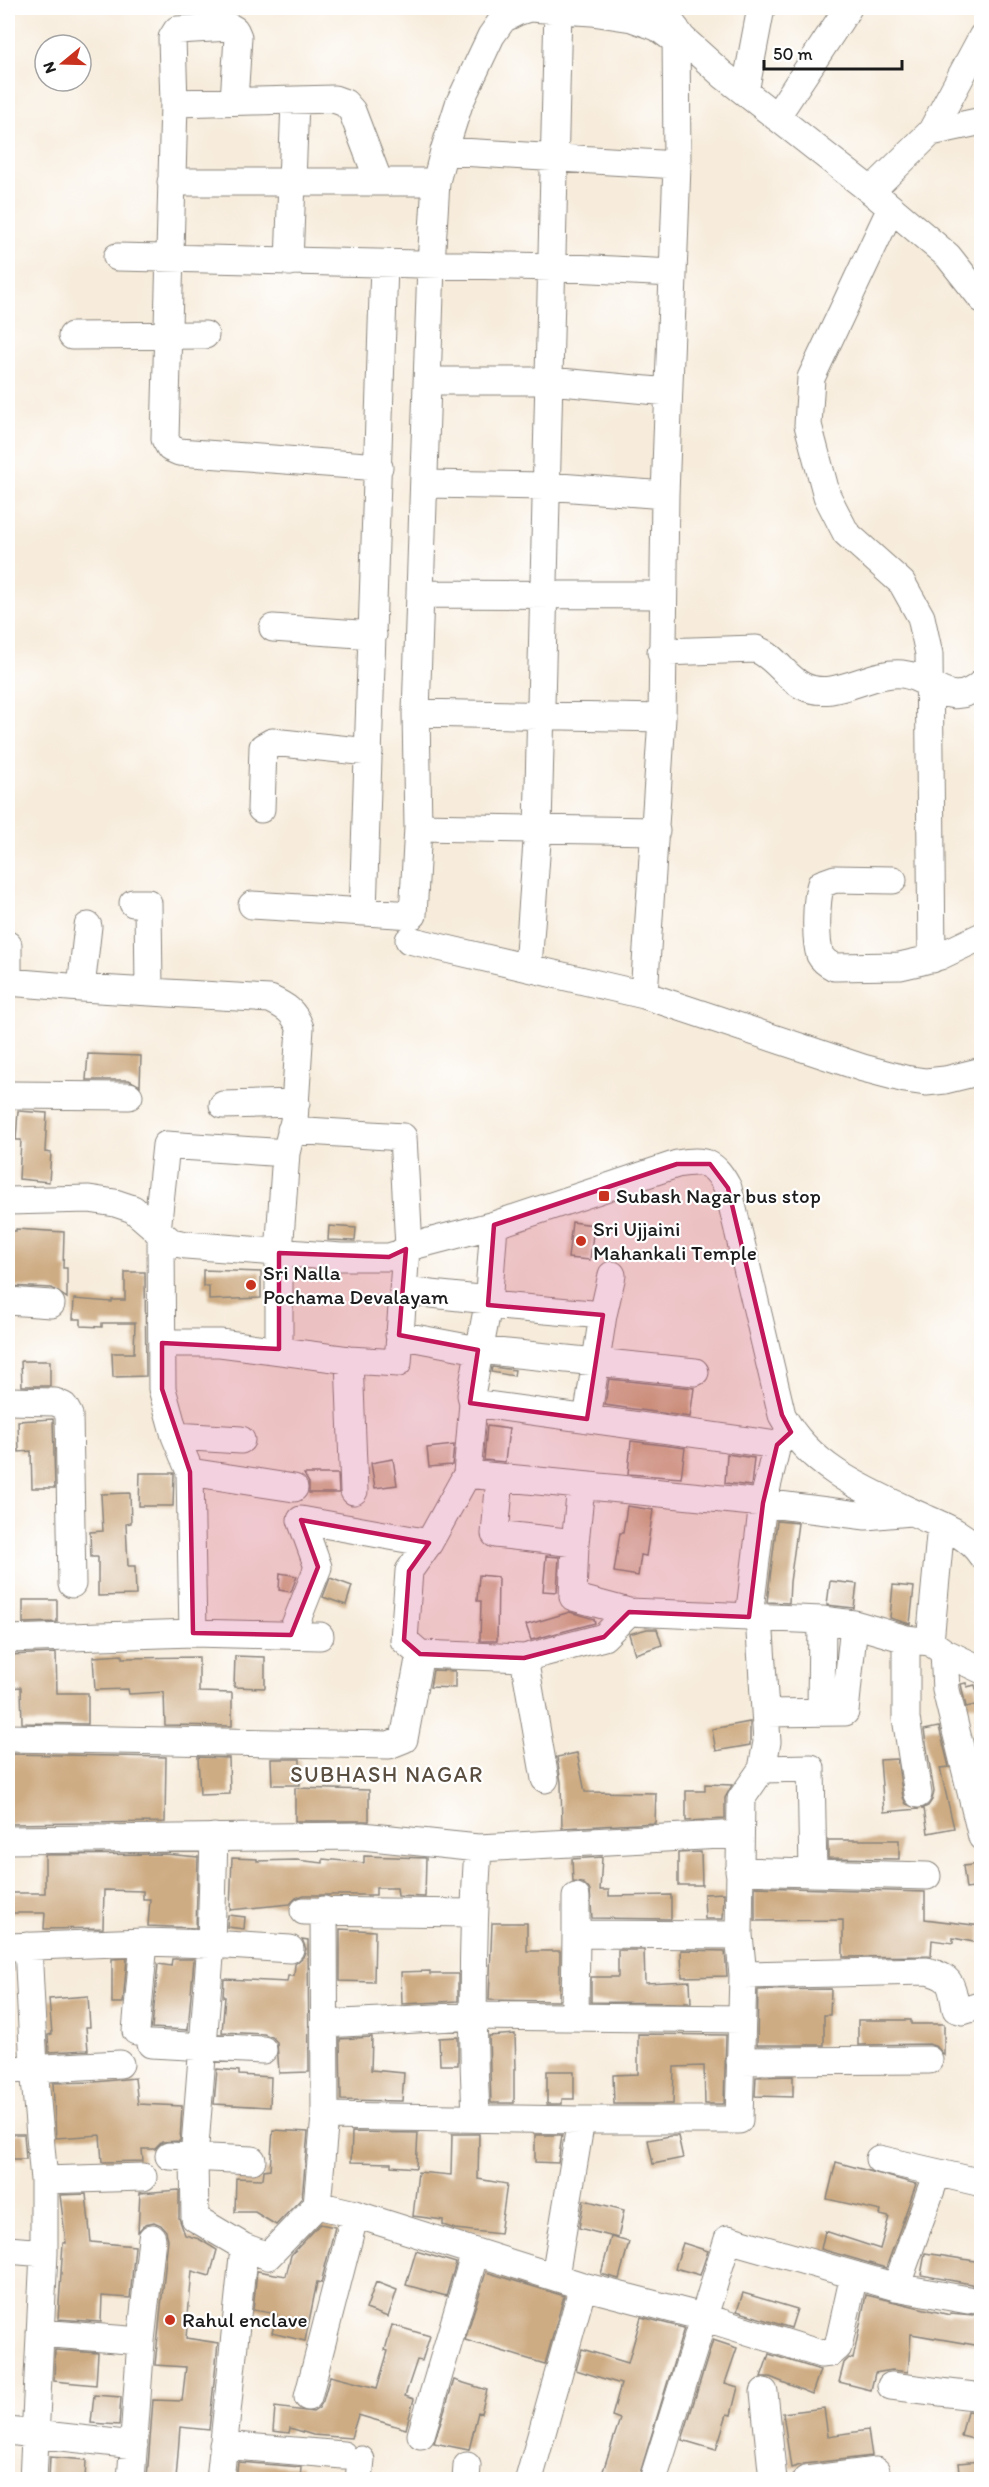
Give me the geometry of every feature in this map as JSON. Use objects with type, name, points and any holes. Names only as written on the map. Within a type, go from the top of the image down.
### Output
[{"type":"street","points":[[252,905],[413,915],[418,827],[416,712],[429,381],[431,264],[436,182],[459,104],[491,36],[503,19],[529,8],[558,9],[632,18],[657,27],[671,26]]},
{"type":"street","points":[[745,92],[761,8]]},
{"type":"street","points":[[776,117],[848,8]]},
{"type":"street","points":[[528,967],[538,828],[558,9]]},
{"type":"street","points":[[671,26],[715,68],[948,256],[981,299]]},
{"type":"street","points":[[644,995],[662,718],[664,495],[677,165],[671,26]]},
{"type":"street","points":[[234,101],[238,37],[235,30],[230,27],[177,30],[172,38],[174,103],[165,439],[170,448],[179,452],[379,467]]},
{"type":"street","points":[[932,959],[930,654],[921,617],[902,583],[846,533],[826,496],[808,425],[811,378],[881,200],[931,132],[981,37]]},
{"type":"street","points":[[174,103],[334,99],[345,103],[352,111],[379,182]]},
{"type":"street","points":[[289,262],[295,101]]},
{"type":"street","points":[[931,132],[981,121]]},
{"type":"street","points":[[444,151],[677,165]]},
{"type":"street","points":[[171,182],[436,182]]},
{"type":"street","points":[[117,257],[553,267],[673,273]]},
{"type":"street","points":[[363,912],[384,264]]},
{"type":"street","points":[[72,336],[205,335]]},
{"type":"street","points":[[429,381],[550,381],[668,392]]},
{"type":"street","points":[[425,484],[546,486],[664,495]]},
{"type":"street","points":[[421,594],[662,595]]},
{"type":"street","points":[[273,628],[373,635]]},
{"type":"street","points":[[661,652],[756,649],[768,654],[803,686],[821,691],[884,674],[903,674],[954,695],[967,693],[981,683]]},
{"type":"street","points":[[416,712],[662,718]]},
{"type":"street","points":[[261,810],[263,747],[267,744],[272,742],[369,752]]},
{"type":"street","points":[[418,827],[656,831]]},
{"type":"street","points":[[893,880],[835,879],[821,884],[818,893],[820,955],[826,963],[834,968],[900,966],[932,959],[981,936]]},
{"type":"street","points":[[133,903],[148,903],[149,991]]},
{"type":"street","points":[[81,988],[88,926]]},
{"type":"street","points":[[409,940],[644,995],[863,1068],[905,1079],[926,1082],[975,1073]]},
{"type":"street","points":[[8,945],[8,977]]},
{"type":"street","points":[[8,982],[270,999],[287,1007],[295,1015],[300,1028],[296,1103],[288,1142],[279,1253],[279,1349]]},
{"type":"street","points":[[8,1095],[129,1096]]},
{"type":"street","points":[[223,1105],[296,1103]]},
{"type":"street","points":[[162,1343],[220,1343],[349,1360],[398,1363],[408,1248],[403,1137],[166,1145],[159,1234],[162,1389],[190,1472],[193,1633]]},
{"type":"street","points":[[8,1201],[89,1199],[115,1203],[133,1209],[159,1234],[171,1242],[279,1253],[389,1257],[408,1248],[494,1225],[677,1164],[695,1161],[710,1164],[721,1174],[728,1188],[782,1415],[784,1439],[763,1503],[754,1617],[766,1713],[766,1742],[762,1769],[741,1798],[739,1871],[742,1975],[739,2120],[581,2121],[325,2116]]},
{"type":"street","points":[[494,1225],[488,1303],[471,1395],[467,1474],[429,1543],[409,1570],[404,1640],[420,1654],[524,1658],[604,1637],[629,1612]]},
{"type":"street","points":[[587,1419],[603,1315],[612,1275]]},
{"type":"street","points":[[403,1291],[603,1315]]},
{"type":"street","points":[[8,1302],[51,1304]]},
{"type":"street","points":[[399,1335],[478,1350],[596,1360],[695,1372]]},
{"type":"street","points":[[349,1360],[354,1491]]},
{"type":"street","points":[[8,1401],[55,1402],[64,1406],[69,1415],[72,1584]]},
{"type":"street","points":[[472,1403],[587,1419],[784,1439],[807,1450],[847,1481],[966,1539],[981,1556]]},
{"type":"street","points":[[176,1436],[241,1440]]},
{"type":"street","points":[[190,1472],[294,1488]]},
{"type":"street","points":[[467,1474],[581,1487],[763,1503],[866,1516],[912,1512]]},
{"type":"street","points":[[500,1478],[495,1534],[574,1543]]},
{"type":"street","points":[[581,1487],[574,1543],[573,1597],[629,1612],[822,1620],[854,1624],[926,1644],[981,1670]]},
{"type":"street","points":[[291,1635],[318,1567],[301,1520],[429,1543]]},
{"type":"street","points":[[918,1794],[906,1718],[926,1644],[941,1525]]},
{"type":"street","points":[[821,1711],[822,1620]]},
{"type":"street","points":[[766,1713],[845,1712],[854,1624]]},
{"type":"street","points":[[8,1640],[193,1633],[320,1636]]},
{"type":"street","points":[[926,1644],[946,1690],[981,1837]]},
{"type":"street","points":[[8,1738],[389,1745],[404,1739],[420,1654]]},
{"type":"street","points":[[524,1658],[545,1779]]},
{"type":"street","points":[[762,1769],[811,1768],[813,1873]]},
{"type":"street","points":[[8,1840],[362,1836],[478,1848],[740,1834]]},
{"type":"street","points":[[214,1837],[211,1944],[202,2046],[182,2157],[195,2218],[244,2247],[268,2256],[317,2205],[325,2116],[325,2024],[314,1910],[474,1913]]},
{"type":"street","points":[[476,2118],[472,2016],[478,1848]]},
{"type":"street","points":[[739,1871],[927,1876]]},
{"type":"street","points":[[575,2016],[576,1897]]},
{"type":"street","points":[[576,1934],[740,1935]]},
{"type":"street","points":[[144,1942],[143,2038],[202,2046],[263,2050]]},
{"type":"street","points":[[33,2480],[44,2253],[44,2180],[21,2069],[18,1946],[144,1942],[290,1949]]},
{"type":"street","points":[[742,1975],[927,1971],[950,1980],[956,2009],[963,2011],[981,2005]]},
{"type":"street","points":[[325,2024],[472,2016],[741,2019]]},
{"type":"street","points":[[740,2061],[929,2060]]},
{"type":"street","points":[[21,2069],[120,2064]]},
{"type":"street","points":[[555,2276],[581,2121]]},
{"type":"street","points":[[182,2157],[252,2160]]},
{"type":"street","points":[[879,2159],[981,2183]]},
{"type":"street","points":[[896,2287],[938,2173]]},
{"type":"street","points":[[44,2180],[143,2177]]},
{"type":"street","points":[[317,2205],[355,2214],[583,2286],[703,2317],[821,2354],[831,2353],[838,2347],[854,2275]]},
{"type":"street","points":[[308,2397],[355,2214]]},
{"type":"street","points":[[131,2480],[141,2341],[152,2238]]},
{"type":"street","points":[[653,2480],[728,2239],[896,2287],[968,2300]]},
{"type":"street","points":[[220,2480],[244,2247]]},
{"type":"street","points":[[8,2250],[44,2253]]},
{"type":"street","points":[[421,2435],[475,2253]]},
{"type":"street","points":[[529,2479],[583,2286]]},
{"type":"street","points":[[40,2333],[141,2341]]},
{"type":"street","points":[[891,2386],[981,2397]]},
{"type":"street","points":[[764,2392],[773,2480]]},
{"type":"street","points":[[8,2431],[134,2435]]},
{"type":"street","points":[[223,2445],[354,2465]]},
{"type":"street","points":[[806,2480],[876,2471]]},
{"type":"highlighted area","points":[[677,1164],[710,1164],[728,1188],[782,1415],[791,1432],[777,1445],[763,1503],[749,1617],[629,1612],[604,1637],[524,1658],[420,1654],[404,1640],[409,1571],[429,1543],[301,1520],[318,1567],[291,1635],[193,1633],[190,1472],[162,1389],[162,1343],[279,1349],[279,1253],[389,1257],[406,1249],[399,1335],[478,1350],[470,1403],[587,1419],[603,1315],[488,1305],[494,1225]]},
{"type":"building","points":[[88,1054],[141,1056],[140,1086],[129,1080],[86,1080]]},
{"type":"building","points":[[18,1111],[47,1113],[45,1152],[51,1153],[49,1182],[19,1179],[21,1140],[16,1140]]},
{"type":"building","name":"Sri Ujjaini Mahankali Temple","points":[[572,1222],[594,1225],[590,1260],[568,1258]]},
{"type":"building","points":[[329,1226],[356,1228],[355,1241],[328,1240]]},
{"type":"building","points":[[16,1229],[64,1232],[63,1268],[67,1268],[67,1298],[52,1288],[8,1286],[8,1231],[16,1231]]},
{"type":"building","points":[[203,1270],[261,1272],[261,1298],[209,1300],[209,1286],[203,1286]]},
{"type":"building","points":[[125,1272],[145,1272],[146,1376],[113,1377],[112,1353],[134,1353],[135,1323],[102,1323],[102,1327],[81,1326],[81,1319],[73,1319],[74,1299],[112,1302],[112,1300],[125,1300]]},
{"type":"building","points":[[21,1361],[50,1361],[50,1386],[22,1386]]},
{"type":"building","points":[[492,1367],[515,1370],[514,1376],[491,1372]]},
{"type":"building","points":[[609,1379],[694,1388],[690,1417],[605,1405]]},
{"type":"building","points":[[53,1419],[55,1488],[32,1488],[31,1451],[19,1452],[18,1421]]},
{"type":"building","points":[[487,1426],[509,1429],[505,1462],[484,1460]]},
{"type":"building","points":[[631,1441],[685,1448],[681,1478],[628,1474]]},
{"type":"building","points":[[454,1445],[452,1465],[429,1467],[427,1448]]},
{"type":"building","points":[[727,1454],[754,1458],[751,1486],[725,1483]]},
{"type":"building","points":[[393,1459],[397,1485],[375,1488],[371,1463]]},
{"type":"building","points":[[140,1473],[174,1473],[173,1506],[139,1506]]},
{"type":"building","points":[[304,1474],[338,1474],[339,1493],[309,1493],[309,1483]]},
{"type":"building","points":[[130,1493],[131,1523],[126,1524],[128,1566],[135,1566],[136,1595],[98,1596],[98,1557],[91,1557],[90,1532],[103,1531],[101,1494]]},
{"type":"building","points":[[627,1506],[653,1510],[646,1556],[641,1555],[638,1576],[614,1572]]},
{"type":"building","points":[[777,1521],[798,1523],[789,1603],[767,1602]]},
{"type":"building","points":[[546,1556],[559,1557],[557,1592],[543,1591]]},
{"type":"building","points":[[280,1573],[297,1576],[291,1592],[279,1590]]},
{"type":"building","points":[[479,1575],[498,1577],[497,1641],[480,1641],[481,1601],[477,1601]]},
{"type":"building","points":[[330,1578],[352,1586],[346,1605],[323,1597]]},
{"type":"building","points":[[830,1581],[857,1584],[854,1608],[827,1605]]},
{"type":"building","points":[[893,1585],[914,1587],[910,1624],[890,1618]]},
{"type":"building","points":[[23,1600],[57,1600],[57,1622],[23,1623]]},
{"type":"building","points":[[570,1612],[594,1619],[595,1623],[531,1640],[526,1625]]},
{"type":"building","points":[[657,1629],[662,1645],[635,1654],[629,1634]]},
{"type":"building","points":[[56,1653],[57,1693],[88,1693],[88,1724],[22,1723],[21,1687],[8,1688],[8,1655]]},
{"type":"building","points":[[122,1655],[122,1658],[199,1657],[199,1692],[232,1693],[232,1726],[165,1725],[164,1692],[129,1694],[128,1689],[95,1690],[93,1657]]},
{"type":"building","points":[[235,1656],[265,1657],[265,1688],[234,1687]]},
{"type":"building","points":[[433,1670],[455,1671],[455,1688],[430,1687]]},
{"type":"building","points":[[966,1683],[967,1687],[975,1685],[980,1704],[966,1707],[961,1684]]},
{"type":"building","points":[[750,1722],[750,1745],[716,1751],[712,1729]]},
{"type":"building","points":[[939,1727],[949,1767],[940,1768],[954,1828],[928,1833],[924,1809],[921,1809],[928,1806],[934,1792],[924,1730]]},
{"type":"building","points":[[577,1753],[585,1792],[656,1793],[655,1823],[562,1828],[561,1782],[557,1757]]},
{"type":"building","points":[[9,1754],[166,1757],[165,1822],[8,1824]]},
{"type":"building","points":[[198,1757],[229,1758],[230,1794],[200,1795]]},
{"type":"building","points":[[271,1759],[300,1759],[300,1785],[272,1785]]},
{"type":"building","points":[[897,1759],[906,1804],[919,1809],[884,1812],[880,1760]]},
{"type":"building","points":[[705,1784],[732,1785],[725,1798],[725,1819],[686,1821],[686,1791],[705,1791]]},
{"type":"building","points":[[295,1788],[369,1790],[369,1821],[295,1821]]},
{"type":"building","points":[[828,1840],[899,1840],[899,1859],[828,1858]]},
{"type":"building","points":[[701,1852],[702,1885],[678,1885],[678,1853]]},
{"type":"building","points":[[165,1854],[198,1857],[196,1928],[148,1926],[150,1899],[143,1899],[143,1891],[104,1890],[103,1928],[44,1929],[45,1913],[9,1913],[8,1893],[45,1893],[45,1855]]},
{"type":"building","points":[[364,1856],[426,1858],[425,1897],[398,1896],[397,1888],[376,1888],[376,1895],[304,1895],[296,1898],[290,1904],[230,1910],[232,1858],[323,1863],[323,1859],[364,1863]]},
{"type":"building","points":[[602,1857],[600,1890],[609,1890],[609,1896],[671,1895],[671,1919],[592,1918],[590,1890],[583,1883],[573,1882],[572,1859]]},
{"type":"building","points":[[981,1864],[981,1887],[966,1889],[963,1866]]},
{"type":"building","points":[[755,1887],[925,1892],[925,1919],[981,1926],[979,1943],[953,1938],[953,1943],[932,1940],[931,1956],[843,1957],[843,1920],[755,1921]]},
{"type":"building","points":[[724,1893],[723,1919],[705,1919],[704,1894]]},
{"type":"building","points":[[228,1915],[245,1917],[244,1929],[227,1927]]},
{"type":"building","points":[[492,1923],[527,1923],[527,1951],[560,1951],[559,2001],[489,2000]]},
{"type":"building","points":[[340,1929],[375,1931],[374,1982],[340,1981]]},
{"type":"building","points":[[302,1939],[308,1940],[309,2072],[279,2073],[277,2042],[272,2037],[264,2034],[222,2032],[224,1979],[287,1982],[288,1976],[294,1976],[295,1964],[303,1957],[306,1949]]},
{"type":"building","points":[[618,1950],[644,1950],[645,1983],[690,1981],[691,2003],[591,2002],[591,1977],[618,1977]]},
{"type":"building","points":[[681,1950],[725,1951],[727,1976],[682,1977]]},
{"type":"building","points":[[127,1958],[123,2003],[112,2003],[112,1959]]},
{"type":"building","points":[[172,1959],[194,1959],[188,2030],[152,2028],[158,1964],[171,1966]]},
{"type":"building","points":[[430,1971],[430,1974],[458,1974],[458,2001],[402,2004],[401,1972]]},
{"type":"building","points":[[831,1989],[830,2015],[824,2015],[824,2045],[757,2045],[758,1990]]},
{"type":"building","points":[[88,1996],[90,2027],[86,2027],[88,2050],[49,2052],[48,2035],[52,2034],[49,1999]]},
{"type":"building","points":[[858,2020],[911,2020],[911,2024],[944,2024],[944,2055],[937,2047],[929,2044],[858,2045]]},
{"type":"building","points":[[515,2034],[514,2103],[491,2103],[489,2036]]},
{"type":"building","points":[[638,2034],[726,2035],[724,2104],[705,2104],[704,2066],[674,2067],[673,2104],[614,2104],[613,2075],[638,2074]]},
{"type":"building","points":[[372,2037],[371,2070],[404,2073],[402,2101],[341,2100],[340,2039]]},
{"type":"building","points":[[458,2037],[458,2065],[440,2065],[439,2038]]},
{"type":"building","points":[[217,2069],[239,2071],[239,2075],[271,2077],[270,2107],[214,2104]]},
{"type":"building","points":[[547,2071],[574,2071],[574,2099],[562,2099],[562,2104],[547,2104]]},
{"type":"building","points":[[793,2076],[793,2097],[755,2096],[756,2077]]},
{"type":"building","points":[[135,2078],[138,2104],[182,2106],[180,2141],[162,2142],[155,2149],[142,2149],[143,2161],[102,2162],[100,2135],[56,2138],[53,2083]]},
{"type":"building","points":[[273,2130],[308,2132],[302,2198],[276,2225],[255,2212],[235,2212],[236,2178],[263,2179],[264,2170],[270,2169]]},
{"type":"building","points":[[352,2132],[418,2133],[416,2168],[391,2166],[391,2163],[351,2162]]},
{"type":"building","points":[[12,2134],[24,2134],[26,2159],[13,2159]]},
{"type":"building","points":[[452,2134],[479,2134],[478,2179],[507,2184],[500,2234],[455,2229],[443,2225],[443,2220],[413,2216],[418,2172],[451,2175]]},
{"type":"building","points":[[535,2135],[562,2135],[558,2163],[535,2162]]},
{"type":"building","points":[[678,2136],[683,2158],[653,2164],[648,2140]]},
{"type":"building","points":[[836,2162],[916,2184],[886,2268],[821,2249],[825,2231],[880,2249],[889,2217],[880,2215],[881,2211],[827,2199]]},
{"type":"building","points":[[179,2190],[179,2218],[185,2235],[199,2239],[217,2250],[210,2276],[192,2271],[186,2338],[218,2343],[209,2430],[180,2427],[176,2480],[147,2479],[153,2400],[182,2401],[186,2367],[155,2365],[168,2239],[166,2231],[154,2222],[145,2224],[138,2232],[140,2193]]},
{"type":"building","points":[[86,2194],[91,2242],[135,2246],[130,2298],[102,2296],[101,2322],[58,2319],[63,2243],[66,2243],[60,2195]]},
{"type":"building","points":[[584,2200],[624,2210],[618,2238],[579,2228]]},
{"type":"building","points":[[320,2224],[335,2227],[321,2283],[317,2282],[305,2341],[272,2333],[277,2314],[253,2310],[257,2271],[286,2276],[291,2255]]},
{"type":"building","points":[[611,2237],[629,2242],[619,2279],[601,2274]]},
{"type":"building","points":[[683,2243],[708,2251],[700,2275],[675,2268]]},
{"type":"building","points":[[416,2251],[456,2263],[446,2296],[406,2285]]},
{"type":"building","points":[[925,2253],[981,2262],[981,2293],[971,2284],[921,2275]]},
{"type":"building","points":[[486,2272],[564,2296],[545,2364],[465,2340]]},
{"type":"building","points":[[376,2282],[397,2290],[388,2317],[366,2309]]},
{"type":"building","points":[[743,2293],[797,2309],[791,2328],[737,2311]]},
{"type":"building","points":[[866,2295],[950,2315],[950,2313],[973,2315],[981,2307],[981,2346],[911,2334],[908,2372],[892,2370],[875,2373],[871,2390],[839,2382],[844,2363],[849,2358],[853,2359]]},
{"type":"building","points":[[641,2317],[684,2328],[638,2480],[600,2480],[620,2419],[612,2416],[621,2384],[576,2370],[582,2349],[628,2363]]},
{"type":"building","points":[[392,2325],[430,2336],[422,2361],[417,2360],[405,2396],[414,2399],[406,2429],[358,2415],[351,2438],[313,2435],[290,2428],[289,2433],[273,2431],[275,2407],[313,2412],[323,2401],[330,2376],[377,2388],[388,2351],[385,2350]]},
{"type":"building","points":[[713,2340],[737,2348],[725,2383],[738,2387],[731,2415],[727,2414],[716,2450],[682,2440]]},
{"type":"building","points":[[55,2350],[98,2353],[96,2385],[54,2381]]},
{"type":"building","points":[[769,2354],[820,2370],[812,2394],[770,2377],[761,2377]]},
{"type":"building","points":[[454,2380],[487,2390],[481,2413],[478,2412],[469,2450],[434,2443]]},
{"type":"building","points":[[94,2395],[121,2397],[119,2425],[91,2423]]},
{"type":"building","points":[[824,2408],[828,2436],[868,2430],[872,2456],[804,2464],[791,2468],[783,2413]]},
{"type":"building","points":[[967,2411],[981,2413],[981,2441],[961,2436]]},
{"type":"building","points":[[50,2457],[86,2460],[85,2480],[49,2480]]},
{"type":"building","points":[[981,2461],[981,2480],[961,2480],[959,2463]]},
{"type":"building","points":[[238,2462],[301,2467],[300,2480],[236,2480]]},
{"type":"place","name":"Subash Nagar bus stop","points":[[604,1196]]},
{"type":"place","name":"Sri Ujjaini Mahankali Temple","points":[[581,1241]]},
{"type":"place","name":"Sri Nalla Pochama Devalayam","points":[[251,1285]]},
{"type":"place","name":"Rahul enclave","points":[[170,2320]]},
{"type":"district","name":"SUBHASH NAGAR","points":[[387,1774]]}]
